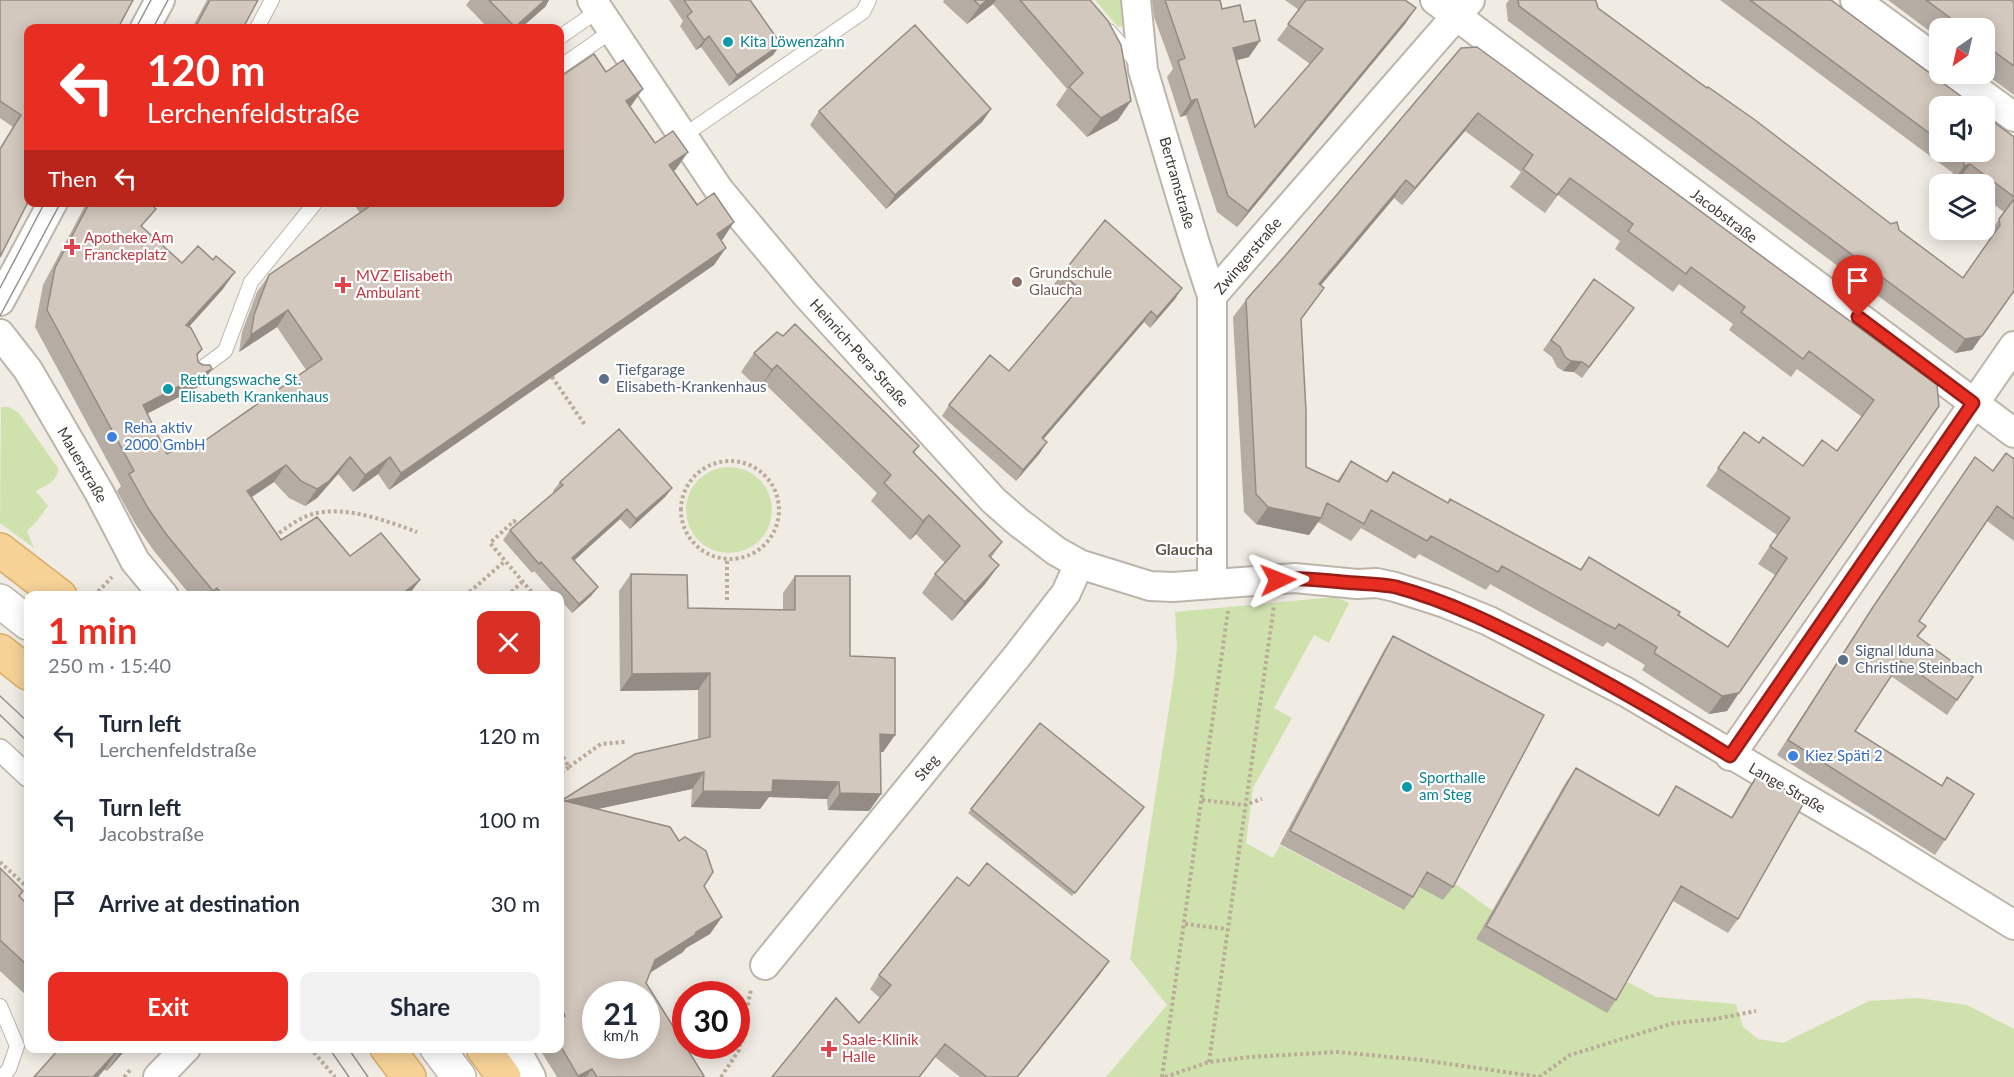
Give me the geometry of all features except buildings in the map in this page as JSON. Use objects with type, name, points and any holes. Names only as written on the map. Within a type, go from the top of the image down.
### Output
[{"type":"main road","points":[[0,550],[53,591]]},
{"type":"main road","points":[[0,651],[24,670]]},
{"type":"main road","points":[[391,1053],[409,1077]]},
{"type":"main road","points":[[487,1053],[504,1077]]},
{"type":"street","points":[[147,24],[160,0]]},
{"type":"street","name":"Bertramstraße","points":[[1136,0],[1143,70],[1212,296]]},
{"type":"street","points":[[1855,0],[1929,54]]},
{"type":"street","name":"Zwingerstraße","points":[[1222,582],[1212,296],[1453,5]]},
{"type":"street","name":"Jacobstraße","points":[[1453,5],[2014,433]]},
{"type":"street","name":"Heinrich-Pera-Straße","points":[[601,14],[719,190],[805,293],[993,500],[1056,551],[1079,564],[1150,586],[1222,582]]},
{"type":"street","points":[[1969,84],[2014,117]]},
{"type":"street","points":[[0,301],[50,207]]},
{"type":"street","name":"Mauerstraße","points":[[0,334],[28,370],[99,492],[135,561],[160,591]]},
{"type":"street","points":[[1730,756],[2014,346]]},
{"type":"street","name":"Steg","points":[[765,966],[1018,655],[1066,593],[1079,564]]},
{"type":"street","name":"Lange Straße","points":[[1222,582],[1295,578],[1357,584],[1377,583],[1445,603],[1489,621],[1626,692],[1730,756],[1873,838],[2014,925]]},
{"type":"street","points":[[0,601],[24,619]]},
{"type":"street","points":[[0,750],[24,772]]},
{"type":"street","points":[[158,1077],[181,1053]]},
{"type":"street","points":[[441,1053],[459,1077]]},
{"type":"street","points":[[518,1053],[531,1077]]},
{"type":"lane","points":[[259,24],[272,0]]},
{"type":"lane","points":[[683,136],[862,12],[869,0]]},
{"type":"lane","points":[[564,36],[601,14]]},
{"type":"lane","points":[[564,62],[601,14]]},
{"type":"lane","name":"Bertramstraße","points":[[1097,18],[1143,70]]},
{"type":"lane","points":[[194,374],[225,351],[251,282],[312,207]]},
{"type":"lane","points":[[0,1006],[17,1047],[9,1069],[2,1077]]},
{"type":"path","points":[[552,377],[585,425]]},
{"type":"path","points":[[736,461],[748,464],[767,477],[774,486],[780,509],[775,532],[769,542],[750,556],[727,560],[710,555],[695,544],[687,535],[681,512],[684,494],[693,478],[712,464],[736,461]]},
{"type":"path","points":[[270,525],[276,535],[300,519],[314,513],[339,512],[378,518],[417,531]]},
{"type":"path","points":[[526,534],[514,521],[490,543],[531,591]]},
{"type":"path","points":[[727,560],[727,600]]},
{"type":"path","points":[[471,591],[506,561]]},
{"type":"path","points":[[98,591],[110,578]]},
{"type":"path","points":[[1209,1062],[1278,580]]},
{"type":"path","points":[[512,591],[523,581]]},
{"type":"path","points":[[1222,582],[1202,800],[1164,1077],[1209,1062],[1250,1057],[1338,1052],[1422,1060],[1539,1077],[1570,1055],[1674,1023],[1715,1019],[1756,1011]]},
{"type":"path","points":[[564,770],[601,744],[625,742]]},
{"type":"path","points":[[564,758],[569,766]]},
{"type":"path","points":[[1202,800],[1245,805],[1262,800]]},
{"type":"path","points":[[0,862],[24,884]]},
{"type":"path","points":[[1185,924],[1227,929]]},
{"type":"path","points":[[721,1077],[739,1050],[752,981],[765,966]]},
{"type":"path","points":[[314,1053],[335,1077]]},
{"type":"green space","points":[[1095,0],[1125,0],[1127,21],[1124,26],[1118,27]]},
{"type":"green space","points":[[1,407],[9,407],[19,413],[58,468],[54,480],[36,491],[48,506],[27,531],[34,548],[0,523]]},
{"type":"green space","points":[[729,467],[753,474],[765,486],[772,510],[765,534],[753,546],[729,553],[705,546],[693,534],[686,510],[693,486],[705,474]]},
{"type":"green space","points":[[1335,597],[1349,603],[1329,643],[1314,635],[1274,708],[1292,718],[1253,788],[1246,843],[1273,858],[1280,845],[1403,910],[1417,886],[1453,882],[1493,911],[1656,997],[1736,1004],[1743,1027],[1758,1039],[1783,1043],[1869,1001],[1918,998],[1967,1005],[2014,1029],[2014,1077],[1106,1077],[1167,1005],[1130,959],[1174,676],[1177,648],[1175,612]]},
{"type":"tram line","points":[[138,24],[151,0]]},
{"type":"tram line","points":[[155,24],[168,0]]},
{"type":"tram line","points":[[0,288],[42,207]]},
{"type":"tram line","points":[[0,316],[58,207]]},
{"type":"tram line","points":[[0,696],[24,718]]},
{"type":"tram line","points":[[0,715],[24,738]]},
{"type":"tram line","points":[[332,1053],[349,1077]]},
{"type":"tram line","points":[[351,1053],[368,1077]]},
{"type":"place","name":"Kita Löwenzahn","points":[[728,42]]},
{"type":"place","name":"Apotheke Am Franckeplatz","points":[[72,247]]},
{"type":"place","name":"Grundschule Glaucha","points":[[1017,282]]},
{"type":"place","name":"MVZ Elisabeth Ambulant","points":[[343,285]]},
{"type":"place","name":"Tiefgarage Elisabeth-Krankenhaus","points":[[604,379]]},
{"type":"place","name":"Rettungswache St. Elisabeth Krankenhaus","points":[[168,389]]},
{"type":"place","name":"Reha aktiv 2000 GmbH","points":[[112,437]]},
{"type":"place","name":"Signal Iduna Christine Steinbach","points":[[1843,660]]},
{"type":"place","name":"Kiez Späti 2","points":[[1793,756]]},
{"type":"place","name":"Sporthalle am Steg","points":[[1407,787]]},
{"type":"place","name":"Saale-Klinik Halle","points":[[829,1049]]},
{"type":"district","name":"Glaucha","points":[[1184,549]]},
{"type":"route","points":[[1278,580],[1295,578],[1357,584],[1377,583],[1445,603],[1489,621],[1626,692],[1730,756],[1973,403],[1858,317]]}]
